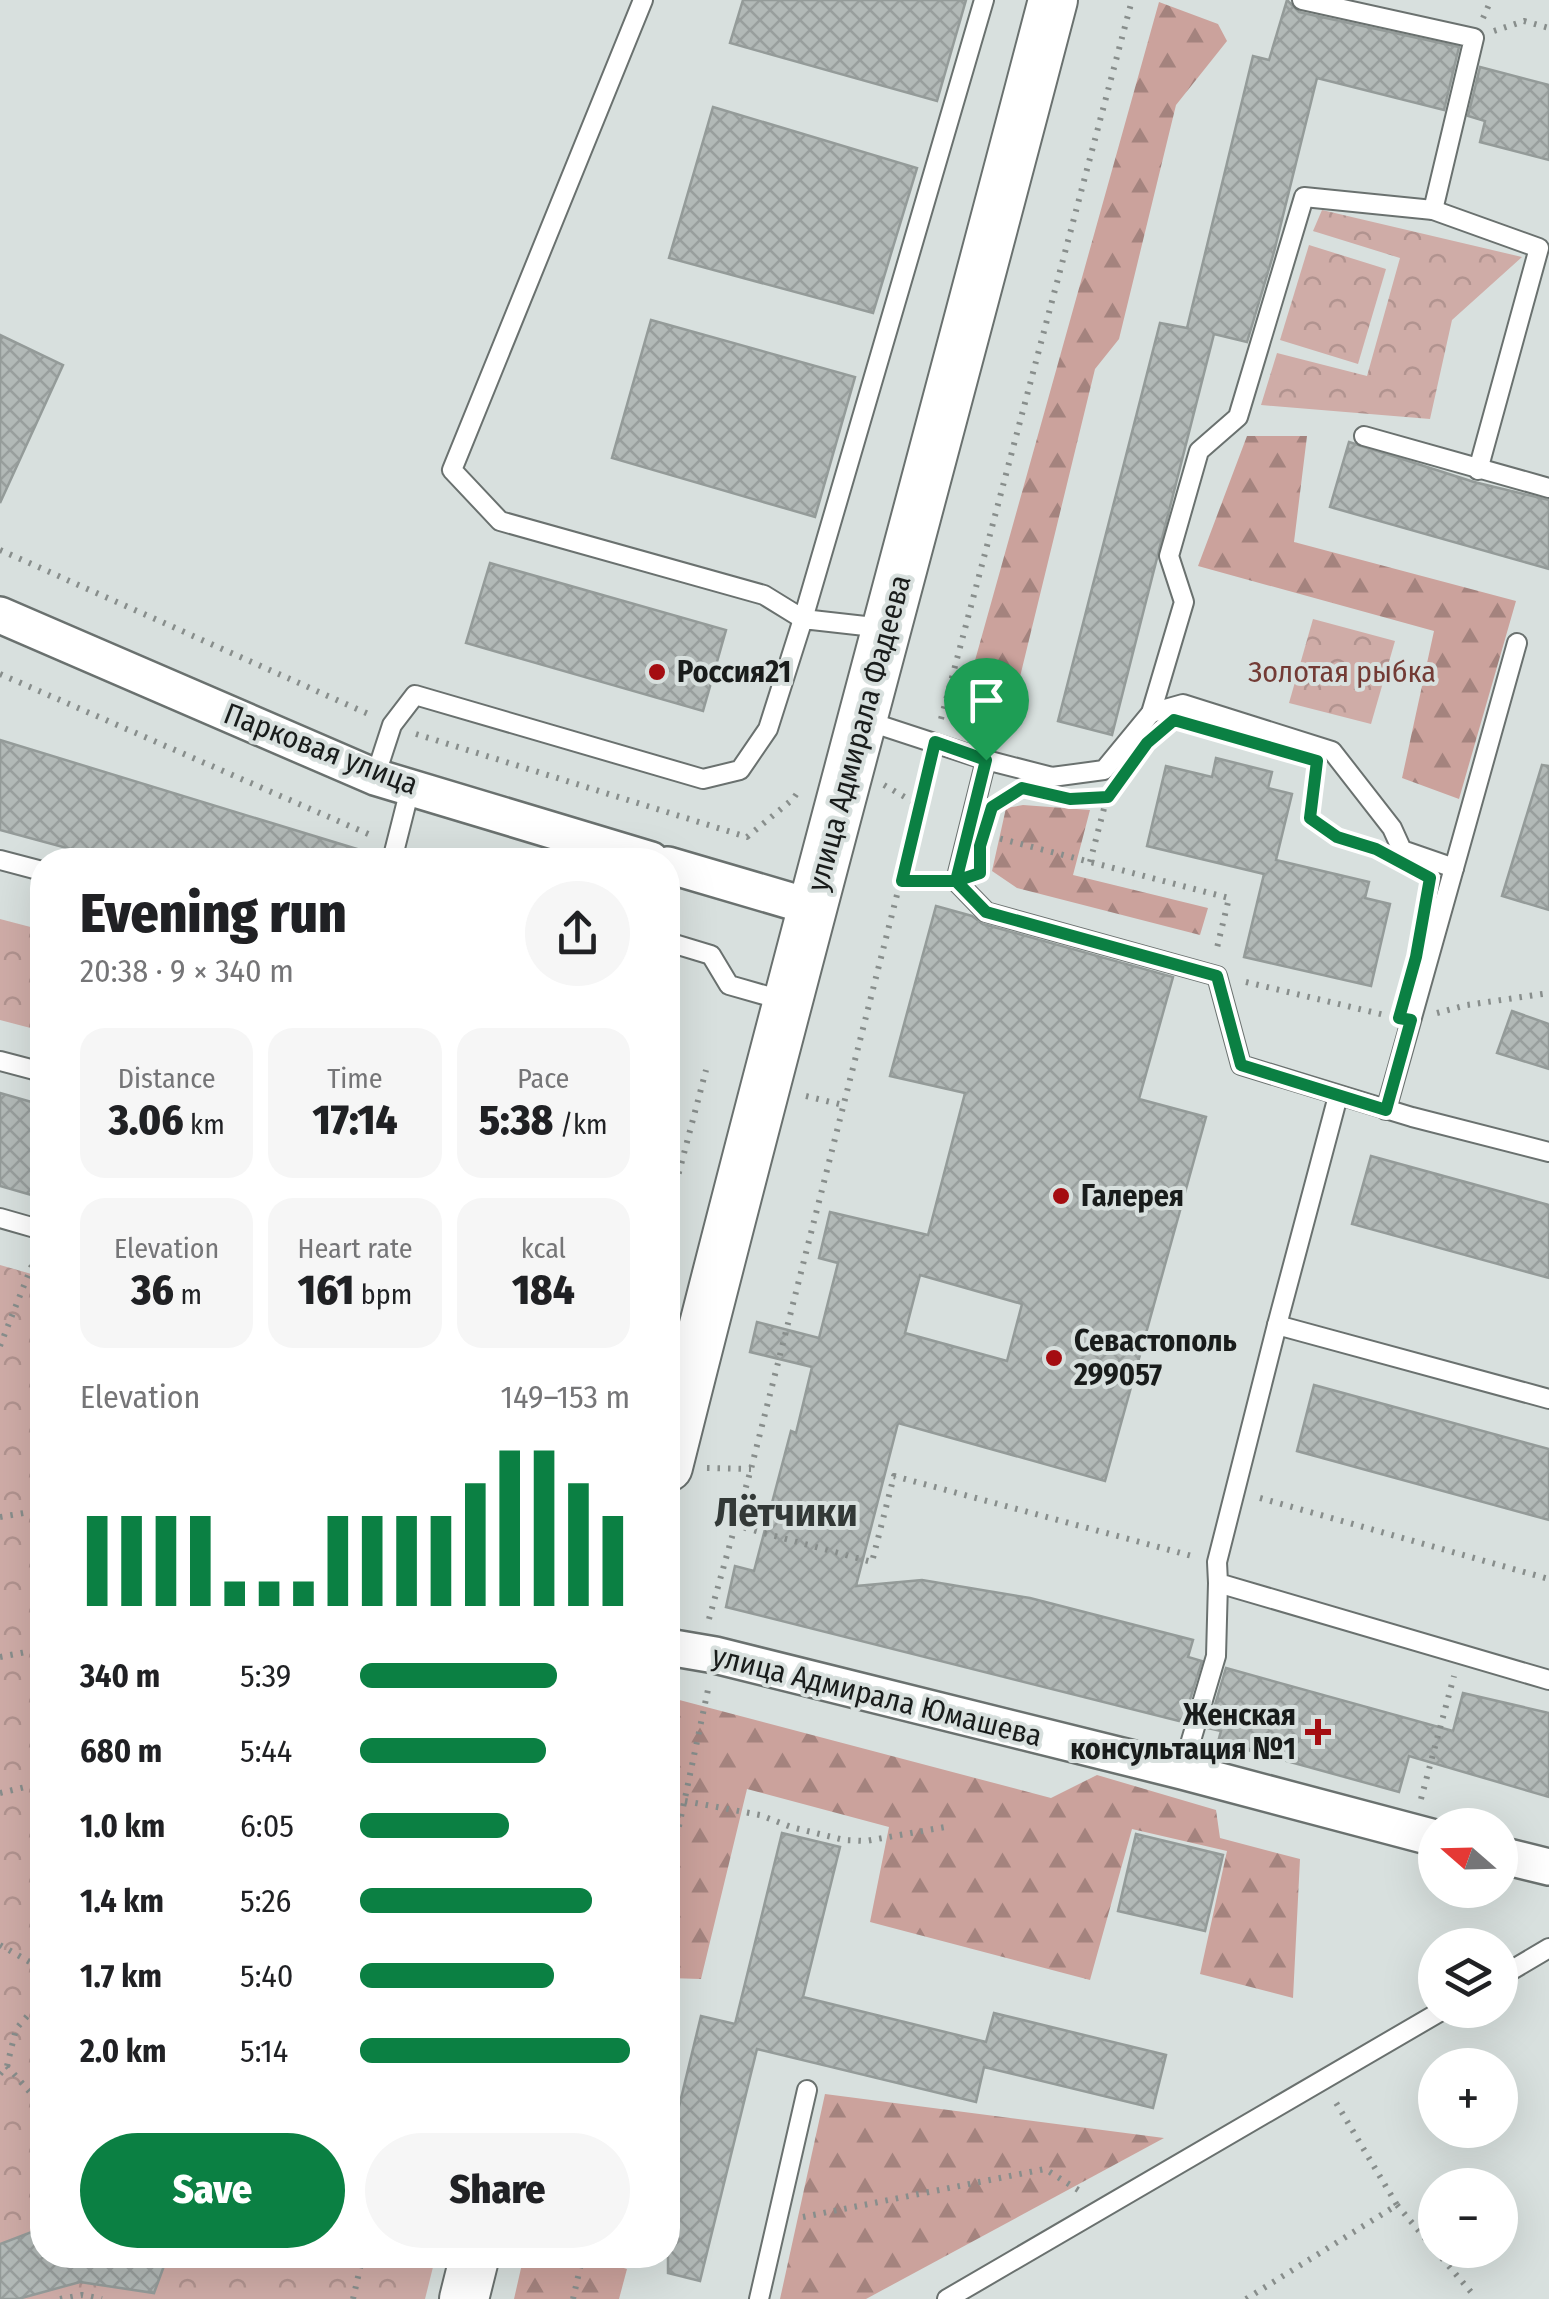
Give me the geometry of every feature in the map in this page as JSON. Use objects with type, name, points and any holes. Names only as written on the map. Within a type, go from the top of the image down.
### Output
[{"type":"main road","name":"улица Адмирала Фадеева","points":[[684,1467],[786,1001],[1053,0]]},
{"type":"main road","points":[[464,2299],[472,2268]]},
{"type":"street","name":"Парковая улица","points":[[0,615],[375,777],[612,848]]},
{"type":"street","points":[[680,869],[811,907]]},
{"type":"street","name":"улица Адмирала Юмашева","points":[[680,1649],[1418,1824]]},
{"type":"street","points":[[1518,1860],[1549,1867]]},
{"type":"lane","points":[[644,0],[452,470],[500,521],[764,595],[803,619],[888,628]]},
{"type":"lane","points":[[375,777],[392,725],[415,695],[703,779],[740,770],[768,729],[803,619],[984,0]]},
{"type":"lane","points":[[1302,0],[1474,38],[1434,210]]},
{"type":"lane","points":[[864,720],[1052,777],[1104,770],[1150,714],[1184,602],[1169,556],[1199,451],[1238,416],[1304,197],[1434,210],[1540,248],[1478,470]]},
{"type":"lane","points":[[1364,436],[1549,488]]},
{"type":"lane","points":[[1386,1110],[1518,643]]},
{"type":"lane","points":[[1150,714],[1183,704],[1332,751],[1392,828],[1402,850],[1454,868]]},
{"type":"lane","points":[[986,760],[956,881],[986,912],[1217,976],[1241,1065],[1386,1110],[1549,1152]]},
{"type":"lane","points":[[394,848],[411,786]]},
{"type":"lane","points":[[0,860],[30,868]]},
{"type":"lane","points":[[680,945],[711,954],[729,986],[786,1001]]},
{"type":"lane","points":[[0,1061],[30,1069]]},
{"type":"lane","points":[[1182,1771],[1216,1656],[1217,1562],[1338,1096]]},
{"type":"lane","points":[[0,1218],[30,1227]]},
{"type":"lane","points":[[1278,1325],[1549,1399]]},
{"type":"lane","points":[[1218,1584],[1549,1680]]},
{"type":"lane","points":[[1518,1966],[1549,1948]]},
{"type":"lane","points":[[947,2299],[1418,2025]]},
{"type":"lane","points":[[760,2299],[807,2090]]},
{"type":"path","points":[[680,1824],[715,1655],[708,1615],[751,1469],[922,807],[935,742],[1132,0]]},
{"type":"path","points":[[1474,38],[1524,21],[1549,28]]},
{"type":"path","points":[[0,674],[382,848]]},
{"type":"path","points":[[1317,761],[1310,818],[1337,837],[1389,856]]},
{"type":"path","points":[[872,781],[922,807]]},
{"type":"path","points":[[1090,862],[1108,797],[1118,784]]},
{"type":"path","points":[[1088,798],[1108,797]]},
{"type":"path","points":[[902,881],[956,881],[980,873],[988,820]]},
{"type":"path","points":[[984,834],[1228,898],[1216,956]]},
{"type":"path","points":[[1248,984],[1411,1020],[1467,1005],[1549,993]]},
{"type":"path","points":[[680,1169],[706,1070]]},
{"type":"path","points":[[793,1092],[844,1105]]},
{"type":"path","points":[[0,1346],[30,1270]]},
{"type":"path","points":[[684,1467],[751,1469]]},
{"type":"path","points":[[734,1525],[872,1562],[894,1476],[1217,1562]]},
{"type":"path","points":[[1235,1491],[1549,1579]]},
{"type":"path","points":[[0,1518],[30,1512]]},
{"type":"path","points":[[0,1657],[30,1651]]},
{"type":"path","points":[[1430,1808],[1460,1654]]},
{"type":"path","points":[[0,1794],[30,1786]]},
{"type":"path","points":[[685,1801],[760,1815],[790,1828],[844,1840],[866,1842],[946,1826]]},
{"type":"path","points":[[0,1945],[30,1962]]},
{"type":"path","points":[[0,2074],[7,2066],[16,2029],[30,2012]]},
{"type":"path","points":[[7,2066],[30,2092]]},
{"type":"path","points":[[1334,2097],[1397,2206],[1418,2230]]},
{"type":"path","points":[[777,2222],[1045,2169],[1105,2207]]},
{"type":"path","points":[[1246,2299],[1397,2206]]},
{"type":"path","points":[[352,2299],[360,2268]]},
{"type":"path","points":[[573,2299],[580,2268]]},
{"type":"path","points":[[1450,2268],[1471,2292]]},
{"type":"path","points":[[60,2299],[82,2295],[102,2299]]},
{"type":"green space","points":[[1159,2],[1218,24],[1227,41],[1176,105],[1119,339],[1095,369],[1010,718],[962,707]]},
{"type":"green space","points":[[1322,210],[1522,257],[1452,320],[1430,419],[1261,405],[1277,353],[1367,376],[1400,258],[1313,231]]},
{"type":"green space","points":[[1309,245],[1386,269],[1358,364],[1280,340]]},
{"type":"green space","points":[[1247,436],[1307,436],[1294,542],[1516,601],[1459,799],[1402,778],[1434,631],[1198,566]]},
{"type":"green space","name":"Золотая рыбка","points":[[1313,619],[1395,641],[1371,724],[1289,703]]},
{"type":"green space","points":[[1023,805],[1090,810],[1073,875],[1208,908],[1200,935],[1017,888],[992,871],[1006,808]]},
{"type":"green space","points":[[0,919],[30,927],[30,1028],[0,1020]]},
{"type":"green space","points":[[0,1265],[30,1274],[30,2268],[433,2268],[425,2299],[0,2299]]},
{"type":"green space","points":[[680,1700],[1051,1798],[1097,1775],[1216,1810],[1220,1838],[1300,1859],[1293,1998],[1200,1974],[1227,1851],[1132,1829],[1090,1980],[870,1922],[889,1827],[747,1789],[701,1979],[680,1978]]},
{"type":"green space","points":[[825,2094],[1164,2138],[866,2299],[780,2299]]},
{"type":"green space","points":[[521,2268],[627,2269],[619,2299],[514,2299]]},
{"type":"building","points":[[743,0],[966,0],[937,101],[730,43]]},
{"type":"building","points":[[1287,0],[1299,12],[1459,47],[1444,110],[1317,78],[1274,252],[1247,342],[1214,334],[1112,735],[1058,721],[1160,323],[1187,328],[1253,56],[1269,60]]},
{"type":"building","points":[[1480,67],[1549,85],[1549,160],[1480,142],[1485,121],[1468,116]]},
{"type":"building","points":[[713,107],[917,168],[873,313],[669,258]]},
{"type":"building","points":[[651,320],[855,377],[815,517],[612,458]]},
{"type":"building","points":[[0,335],[63,365],[0,503]]},
{"type":"building","points":[[1349,442],[1474,482],[1549,500],[1549,569],[1330,507]]},
{"type":"building","points":[[490,563],[726,630],[703,711],[466,643]]},
{"type":"building","points":[[0,740],[354,848],[67,848],[0,830]]},
{"type":"building","points":[[1216,758],[1272,772],[1268,788],[1292,794],[1276,860],[1369,882],[1365,898],[1390,904],[1371,986],[1244,957],[1264,874],[1147,846],[1166,766],[1212,777]]},
{"type":"building","points":[[1542,765],[1549,766],[1549,910],[1502,896]]},
{"type":"building","name":"Галерея","points":[[936,906],[972,916],[983,924],[1173,977],[1139,1099],[1206,1117],[1105,1481],[898,1423],[856,1586],[922,1580],[1030,1598],[1193,1640],[1188,1657],[1202,1661],[1183,1722],[726,1607],[735,1566],[754,1571],[812,1367],[750,1352],[757,1322],[819,1338],[838,1263],[819,1258],[830,1212],[928,1235],[965,1093],[890,1076]],"holes":[[[920,1275],[1022,1304],[1007,1361],[905,1333]]]},
{"type":"building","points":[[1512,1011],[1549,1024],[1549,1069],[1497,1053]]},
{"type":"building","points":[[0,1093],[30,1102],[30,1195],[0,1186]]},
{"type":"building","points":[[1371,1156],[1549,1205],[1549,1278],[1352,1224]]},
{"type":"building","points":[[1314,1385],[1549,1449],[1549,1520],[1297,1451]]},
{"type":"building","points":[[1226,1668],[1453,1731],[1463,1693],[1549,1713],[1549,1797],[1409,1756],[1399,1792],[1218,1742],[1221,1731],[1208,1728]]},
{"type":"building","points":[[782,1833],[840,1847],[803,1997],[986,2042],[994,2013],[1166,2055],[1153,2108],[984,2067],[976,2102],[757,2049],[700,2281],[668,2273],[668,2268],[680,2268],[680,2103],[701,2016],[735,2024]]},
{"type":"building","points":[[1136,1834],[1223,1855],[1205,1931],[1118,1911]]},
{"type":"building","points":[[30,2233],[30,2268],[163,2268],[154,2293],[80,2282],[18,2299],[0,2299],[0,2244]]},
{"type":"place","name":"Россия21","points":[[657,672]]},
{"type":"place","name":"Галерея","points":[[1061,1196]]},
{"type":"place","name":"Севастополь 299057","points":[[1054,1358]]},
{"type":"place","name":"Женская консультация №1","points":[[1318,1732]]},
{"type":"district","name":"Лётчики","points":[[786,1512]]},
{"type":"route","points":[[986,760],[935,742],[902,881],[956,881],[986,912],[1217,976],[1241,1065],[1386,1110],[1411,1020],[1399,1018],[1416,957],[1430,878],[1376,849],[1337,837],[1310,818],[1317,761],[1174,720],[1147,743],[1108,797],[1070,799],[1022,788],[992,807],[980,846],[980,873],[956,881],[986,760]]}]
